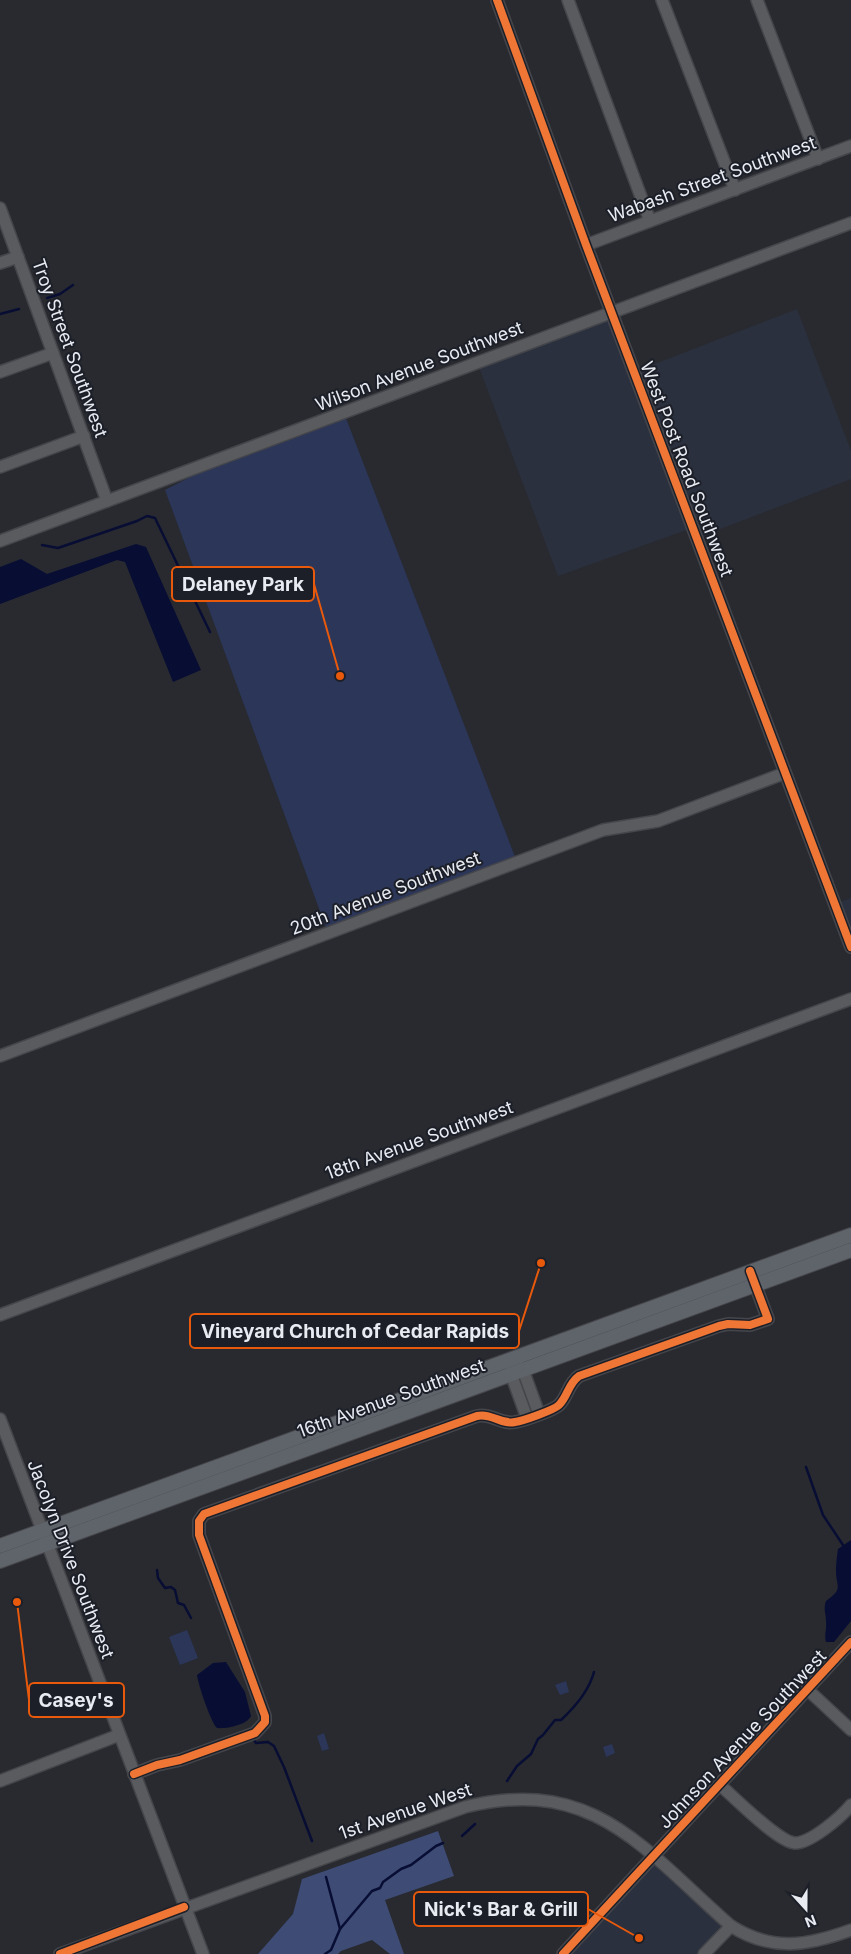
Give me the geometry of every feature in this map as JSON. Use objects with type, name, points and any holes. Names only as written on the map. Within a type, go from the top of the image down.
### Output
[{"type":"main road","name":"16th Avenue Southwest","points":[[0,1546],[42,1529],[851,1235]]},
{"type":"main road","name":"16th Avenue Southwest","points":[[0,1561],[851,1250]]},
{"type":"street","name":"West Post Road Southwest","points":[[497,0],[586,245],[851,947]]},
{"type":"street","points":[[568,0],[650,221]]},
{"type":"street","points":[[662,0],[735,190]]},
{"type":"street","points":[[757,0],[818,159]]},
{"type":"street","name":"Wabash Street Southwest","points":[[586,245],[851,146]]},
{"type":"street","name":"Troy Street Southwest","points":[[0,208],[108,501]]},
{"type":"street","name":"Wilson Avenue Southwest","points":[[0,541],[851,223]]},
{"type":"street","points":[[0,263],[18,257]]},
{"type":"street","points":[[0,372],[53,353]]},
{"type":"street","points":[[0,467],[84,436]]},
{"type":"street","name":"20th Avenue Southwest","points":[[0,1056],[603,830],[658,821],[785,773]]},
{"type":"street","name":"18th Avenue Southwest","points":[[0,1314],[851,999]]},
{"type":"street","points":[[134,1774],[156,1765],[180,1760],[254,1733],[265,1722],[265,1716],[199,1535],[199,1521],[204,1514],[477,1416],[485,1414],[504,1422],[514,1423],[558,1407],[572,1381],[579,1376],[720,1326],[728,1324],[750,1325],[768,1318],[750,1272]]},
{"type":"street","points":[[511,1358],[539,1414]]},
{"type":"street","points":[[517,1372],[528,1418]]},
{"type":"street","name":"Jacolyn Drive Southwest","points":[[0,1419],[203,1954]]},
{"type":"street","name":"Johnson Avenue Southwest","points":[[563,1954],[851,1642]]},
{"type":"street","points":[[807,1689],[851,1730]]},
{"type":"street","points":[[0,1781],[119,1735]]},
{"type":"street","points":[[720,1784],[771,1830],[793,1843],[804,1842],[814,1836],[851,1804]]},
{"type":"street","name":"1st Avenue West","points":[[60,1954],[184,1907],[465,1807],[488,1801],[533,1799],[560,1803],[613,1824],[654,1856],[731,1926],[744,1935],[767,1942],[787,1945],[811,1943],[851,1930]]},
{"type":"street","points":[[704,1954],[731,1926]]},
{"type":"shaded area","points":[[797,309],[851,451],[851,479],[697,538],[692,528],[558,576],[477,362],[612,313],[634,372]]},
{"type":"shaded area","points":[[344,413],[517,862],[328,933],[165,490],[236,453]]},
{"type":"shaded area","points":[[136,544],[146,547],[201,670],[173,682],[125,562],[117,560],[0,604],[0,567],[21,559],[47,574]]},
{"type":"shaded area","points":[[851,898],[851,947],[835,904]]},
{"type":"shaded area","points":[[851,1540],[851,1621],[834,1642],[826,1642],[825,1606],[826,1601],[835,1593],[838,1587],[836,1562],[838,1549]]},
{"type":"shaded area","points":[[187,1630],[198,1658],[180,1665],[169,1637]]},
{"type":"shaded area","points":[[226,1662],[245,1692],[251,1716],[241,1724],[217,1728],[211,1719],[197,1675],[213,1663]]},
{"type":"shaded area","points":[[566,1681],[569,1692],[560,1695],[555,1685]]},
{"type":"shaded area","points":[[324,1733],[329,1749],[322,1751],[317,1736]]},
{"type":"shaded area","points":[[612,1744],[615,1753],[606,1757],[603,1747]]},
{"type":"shaded area","points":[[438,1831],[454,1876],[385,1900],[404,1954],[390,1954],[372,1940],[341,1951],[338,1954],[258,1954],[293,1914],[302,1879]]},
{"type":"shaded area","points":[[654,1856],[731,1926],[704,1954],[563,1954]]},
{"type":"waterway","points":[[47,298],[60,294],[73,285]]},
{"type":"waterway","points":[[0,314],[19,309]]},
{"type":"waterway","points":[[42,545],[58,548],[147,516],[155,518],[210,632]]},
{"type":"waterway","points":[[806,1467],[823,1515],[843,1545]]},
{"type":"waterway","points":[[157,1570],[158,1578],[165,1588],[171,1587],[175,1590],[178,1603],[184,1605],[191,1618]]},
{"type":"waterway","points":[[507,1781],[517,1766],[531,1754],[538,1739],[555,1720],[561,1720],[576,1704],[589,1686],[594,1672]]},
{"type":"waterway","points":[[254,1740],[256,1743],[268,1742],[274,1746],[312,1841]]},
{"type":"waterway","points":[[462,1836],[475,1824]]},
{"type":"waterway","points":[[325,1954],[331,1950],[340,1929],[372,1891],[380,1888],[383,1882],[401,1869],[411,1865],[443,1843]]},
{"type":"waterway","points":[[326,1877],[340,1929]]},
{"type":"cycle path","points":[[497,0],[586,245],[851,947]]},
{"type":"cycle path","points":[[134,1774],[157,1765],[180,1760],[255,1733],[265,1722],[265,1716],[199,1535],[199,1521],[204,1514],[477,1416],[487,1416],[505,1422],[531,1418],[559,1405],[572,1383],[579,1376],[719,1326],[728,1324],[750,1325],[768,1319],[750,1271]]},
{"type":"cycle path","points":[[563,1954],[851,1642]]},
{"type":"cycle path","points":[[60,1954],[184,1907]]},
{"type":"place","name":"Delaney Park","points":[[340,676]]},
{"type":"place","name":"Vineyard Church of Cedar Rapids","points":[[541,1263]]},
{"type":"place","name":"Casey's","points":[[17,1602]]},
{"type":"place","name":"Nick's Bar & Grill","points":[[639,1938]]}]
